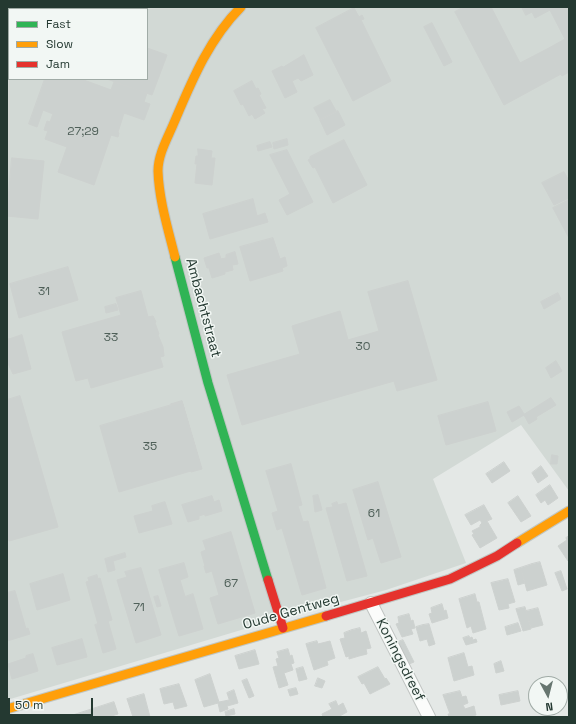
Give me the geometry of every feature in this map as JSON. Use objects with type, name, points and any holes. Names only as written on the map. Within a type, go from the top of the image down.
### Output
[{"type":"street","name":"Ambachtstraat","points":[[241,7],[233,15],[210,46],[192,81],[163,149],[158,169],[161,202],[208,383],[283,628]]},
{"type":"street","name":"Oude Gentweg","points":[[7,709],[450,579],[474,569],[569,511]]},
{"type":"street","name":"Koningsdreef","points":[[371,603],[429,717]]},
{"type":"shaded area","points":[[7,7],[569,7],[569,491],[521,425],[433,479],[466,563],[386,590],[288,616],[7,700]]},
{"type":"building","points":[[7,7],[28,7],[28,8],[7,9]]},
{"type":"building","points":[[464,7],[491,7],[520,63],[547,49],[561,74],[504,105],[455,12]]},
{"type":"building","points":[[522,7],[569,7],[569,72],[562,76],[547,49],[565,39],[550,10],[535,18],[532,12],[526,15]]},
{"type":"building","points":[[354,8],[359,17],[362,15],[364,19],[361,20],[391,81],[353,101],[316,28]]},
{"type":"building","points":[[432,23],[452,62],[444,66],[424,27]]},
{"type":"building","points":[[148,48],[167,55],[152,95],[110,80],[148,80]]},
{"type":"building","points":[[304,55],[313,75],[301,81],[298,78],[292,81],[297,92],[285,98],[272,71],[282,66],[283,67]]},
{"type":"building","points":[[45,80],[84,80],[111,90],[114,82],[147,93],[144,102],[150,104],[144,120],[124,113],[118,132],[118,137],[111,135],[94,185],[58,172],[67,147],[45,139],[48,131],[44,130],[47,121],[50,122],[53,114],[43,110],[37,127],[29,124]]},
{"type":"building","points":[[252,81],[256,89],[258,88],[261,94],[259,95],[266,108],[262,109],[265,113],[255,119],[252,114],[249,116],[243,104],[241,105],[234,91]]},
{"type":"building","points":[[330,100],[336,111],[320,119],[314,108]]},
{"type":"building","points":[[338,111],[345,125],[327,135],[320,120]]},
{"type":"building","points":[[287,139],[288,145],[274,149],[273,143]]},
{"type":"building","points":[[344,140],[367,185],[333,203],[315,167],[313,168],[308,160],[310,157]]},
{"type":"building","points":[[270,142],[272,147],[258,151],[257,146]]},
{"type":"building","points":[[198,149],[212,151],[211,158],[215,158],[212,185],[195,183],[197,164],[195,164],[196,156],[198,156]]},
{"type":"building","points":[[287,150],[313,202],[287,215],[279,200],[290,194],[270,155]]},
{"type":"building","points":[[12,158],[44,161],[38,219],[7,216]]},
{"type":"building","points":[[564,172],[569,181],[569,198],[554,205],[542,183]]},
{"type":"building","points":[[253,199],[257,216],[265,213],[268,222],[210,239],[203,214]]},
{"type":"building","points":[[569,200],[569,238],[553,208]]},
{"type":"building","points":[[273,238],[280,259],[285,257],[287,266],[282,268],[283,271],[250,281],[240,247]]},
{"type":"building","points":[[235,252],[238,264],[232,265],[233,270],[212,278],[204,258],[219,253],[221,259],[226,258],[226,255]]},
{"type":"building","points":[[68,267],[78,300],[19,318],[10,284]]},
{"type":"building","points":[[408,281],[437,380],[397,391],[394,381],[242,425],[227,375],[300,354],[292,326],[340,311],[348,340],[379,331],[368,292]]},
{"type":"building","points":[[141,291],[148,317],[153,316],[156,322],[158,335],[163,347],[164,356],[160,357],[163,367],[91,388],[88,378],[76,381],[62,332],[121,315],[116,298]]},
{"type":"building","points":[[558,293],[561,299],[544,309],[541,302]]},
{"type":"building","points":[[116,304],[118,310],[106,313],[105,307]]},
{"type":"building","points":[[22,335],[31,369],[13,374],[7,361],[7,336],[8,339]]},
{"type":"building","points":[[556,361],[562,371],[551,378],[546,368]]},
{"type":"building","points":[[20,396],[58,527],[9,541],[7,532],[7,400]]},
{"type":"building","points":[[551,398],[556,405],[536,417],[537,419],[529,424],[524,415],[512,422],[507,412],[519,406],[524,414]]},
{"type":"building","points":[[182,401],[202,469],[191,472],[201,468],[182,402],[171,404]]},
{"type":"building","points":[[182,402],[201,468],[119,492],[100,426]]},
{"type":"building","points":[[488,402],[496,431],[446,445],[438,416]]},
{"type":"building","points":[[552,455],[558,456],[557,464],[551,464]]},
{"type":"building","points":[[504,462],[510,471],[492,483],[486,474]]},
{"type":"building","points":[[291,464],[302,505],[298,506],[303,522],[308,521],[326,588],[302,595],[282,528],[277,530],[272,513],[278,511],[266,471]]},
{"type":"building","points":[[541,466],[548,476],[538,483],[532,473]]},
{"type":"building","points":[[378,482],[401,557],[381,563],[373,538],[368,540],[353,490]]},
{"type":"building","points":[[550,485],[558,498],[548,505],[545,500],[541,503],[536,495]]},
{"type":"building","points":[[318,495],[322,510],[315,512],[313,496]]},
{"type":"building","points":[[212,496],[214,502],[219,500],[222,511],[205,516],[205,514],[199,516],[199,519],[188,522],[182,505]]},
{"type":"building","points":[[518,496],[531,516],[521,522],[508,503]]},
{"type":"building","points":[[165,502],[172,524],[139,533],[134,516],[153,511],[152,506]]},
{"type":"building","points":[[337,502],[338,505],[346,503],[367,576],[347,581],[326,508],[333,507],[332,504]]},
{"type":"building","points":[[484,505],[492,519],[487,521],[497,538],[480,548],[472,535],[474,534],[472,531],[480,527],[482,523],[480,520],[471,525],[465,515]]},
{"type":"building","points":[[231,532],[255,613],[218,624],[210,598],[219,595],[212,571],[206,573],[201,552],[206,550],[203,541]]},
{"type":"building","points":[[569,536],[568,561],[558,546],[567,540],[566,538]]},
{"type":"building","points":[[125,553],[126,557],[113,561],[115,570],[108,572],[105,559]]},
{"type":"building","points":[[540,562],[547,585],[527,591],[521,569]]},
{"type":"building","points":[[184,563],[188,577],[180,580],[190,613],[173,617],[159,570]]},
{"type":"building","points":[[532,564],[532,566],[521,569],[525,583],[518,585],[514,570]]},
{"type":"building","points":[[141,568],[161,635],[136,643],[117,580],[127,577],[125,572]]},
{"type":"building","points":[[561,571],[567,589],[562,591],[555,573]]},
{"type":"building","points":[[63,574],[70,600],[37,610],[30,584]]},
{"type":"building","points":[[97,575],[98,579],[100,578],[112,620],[98,624],[86,582],[89,581],[88,578]]},
{"type":"building","points":[[508,579],[515,602],[508,604],[509,608],[499,610],[491,583]]},
{"type":"building","points":[[15,591],[26,629],[28,628],[30,634],[7,641],[7,593]]},
{"type":"building","points":[[193,594],[203,629],[179,636],[173,617],[190,613],[185,597]]},
{"type":"building","points":[[475,594],[477,602],[479,602],[486,629],[473,633],[471,626],[467,628],[459,599]]},
{"type":"building","points":[[158,596],[161,606],[157,607],[154,597]]},
{"type":"building","points":[[442,604],[444,611],[446,610],[448,618],[432,623],[429,614],[432,613],[431,608]]},
{"type":"building","points":[[525,607],[531,629],[523,631],[516,609]]},
{"type":"building","points":[[538,608],[543,625],[531,628],[526,611]]},
{"type":"building","points":[[409,614],[411,621],[413,620],[415,628],[411,629],[413,634],[402,637],[396,624],[399,623],[398,617]]},
{"type":"building","points":[[108,621],[116,649],[103,653],[95,625]]},
{"type":"building","points":[[518,623],[521,631],[507,635],[505,627]]},
{"type":"building","points":[[429,624],[435,644],[429,646],[423,625]]},
{"type":"building","points":[[423,625],[427,639],[420,641],[416,627]]},
{"type":"building","points":[[360,628],[361,633],[366,631],[371,648],[366,649],[367,654],[359,656],[352,630]]},
{"type":"building","points":[[352,630],[359,656],[349,659],[349,656],[346,657],[340,639],[345,638],[344,633]]},
{"type":"building","points":[[469,636],[470,638],[472,637],[473,640],[476,639],[477,642],[466,645],[463,638]]},
{"type":"building","points":[[82,639],[87,657],[57,665],[52,648]]},
{"type":"building","points":[[403,640],[414,662],[409,664],[398,642]]},
{"type":"building","points":[[317,641],[318,644],[330,641],[335,658],[327,661],[328,665],[314,670],[306,644]]},
{"type":"building","points":[[288,649],[290,656],[292,655],[294,663],[291,664],[293,670],[284,673],[288,685],[279,688],[273,667],[278,666],[276,659],[279,658],[277,652]]},
{"type":"building","points":[[255,650],[259,664],[239,669],[235,656]]},
{"type":"building","points":[[464,653],[468,667],[472,666],[474,675],[454,681],[448,658]]},
{"type":"building","points":[[33,654],[38,671],[12,679],[8,664]]},
{"type":"building","points":[[501,661],[504,671],[496,673],[494,664]]},
{"type":"building","points":[[303,667],[307,679],[299,681],[296,669]]},
{"type":"building","points":[[378,667],[385,679],[386,678],[390,684],[370,694],[364,683],[362,684],[358,677]]},
{"type":"building","points":[[210,674],[219,702],[229,700],[231,705],[227,706],[228,709],[220,712],[218,703],[204,707],[195,680]]},
{"type":"building","points":[[318,678],[325,681],[322,688],[315,686]]},
{"type":"building","points":[[247,679],[254,696],[249,698],[242,681]]},
{"type":"building","points":[[179,684],[187,706],[175,709],[173,702],[164,704],[160,689]]},
{"type":"building","points":[[296,688],[298,694],[290,696],[288,690]]},
{"type":"building","points":[[234,690],[238,703],[231,705],[227,693]]},
{"type":"building","points":[[460,691],[462,697],[466,696],[468,703],[463,705],[465,709],[474,706],[476,715],[468,717],[449,717],[448,714],[450,714],[443,695]]},
{"type":"building","points":[[518,691],[520,701],[501,705],[499,695]]},
{"type":"building","points":[[144,694],[150,717],[133,717],[127,699]]},
{"type":"building","points":[[336,701],[338,706],[343,703],[347,712],[338,717],[323,717],[322,714],[332,709],[329,704]]},
{"type":"building","points":[[114,702],[118,714],[108,717],[67,717]]},
{"type":"building","points":[[234,709],[235,714],[226,716],[225,712]]},
{"type":"traffic: fast","points":[[175,257],[208,383],[268,580]]},
{"type":"traffic: slow","points":[[175,257],[160,193],[158,165],[161,153],[201,63],[219,33],[241,7]]},
{"type":"traffic: slow","points":[[517,543],[569,511]]},
{"type":"traffic: slow","points":[[7,709],[326,616]]},
{"type":"traffic: jam","points":[[326,616],[450,579],[497,556],[517,543]]},
{"type":"traffic: jam","points":[[268,580],[283,628]]}]
